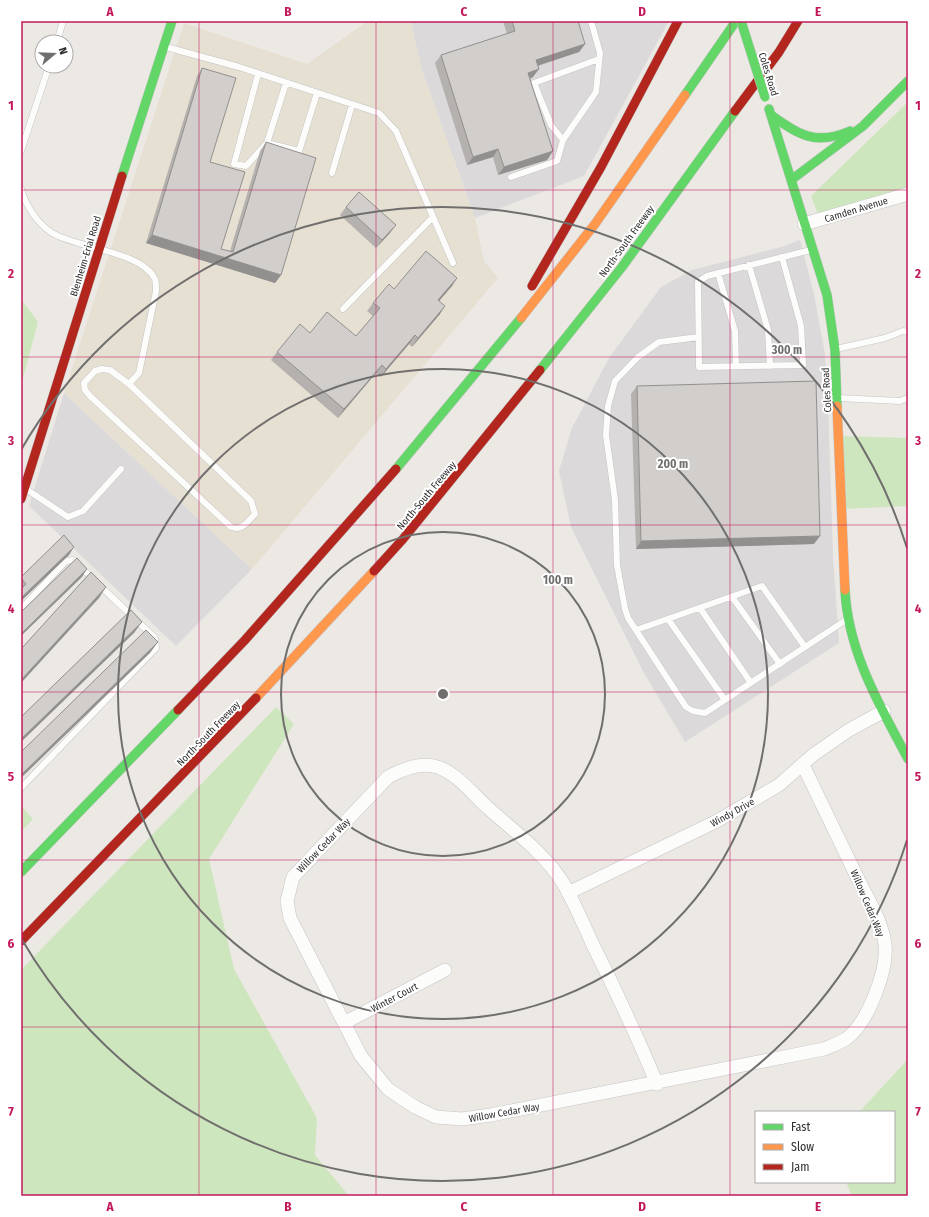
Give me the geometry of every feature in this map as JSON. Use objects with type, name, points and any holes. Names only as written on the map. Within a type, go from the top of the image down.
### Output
[{"type":"main road","name":"Blenheim-Erial Road","points":[[21,499],[99,248],[172,21]]},
{"type":"main road","points":[[495,351],[601,167],[678,21]]},
{"type":"main road","points":[[21,872],[245,640],[376,494],[495,351],[595,224],[736,21]]},
{"type":"main road","name":"Coles Road","points":[[741,21],[827,295],[835,350],[848,618],[861,666],[908,759]]},
{"type":"main road","name":"North-South Freeway","points":[[21,943],[238,718],[403,539],[487,438],[622,267],[656,218],[779,52],[796,25],[802,21]]},
{"type":"main road","points":[[791,180],[863,126],[908,81]]},
{"type":"main road","points":[[771,115],[795,132],[812,137],[832,138],[863,126]]},
{"type":"street","name":"Camden Avenue","points":[[804,224],[908,194]]},
{"type":"street","name":"Windy Drive","points":[[568,893],[717,821],[779,785],[849,730],[884,711]]},
{"type":"street","name":"Willow Cedar Way","points":[[657,1084],[630,1019],[563,883],[547,863],[525,840],[462,782],[444,769],[430,765],[413,766],[404,768],[388,777],[293,877],[287,901],[290,918],[361,1056],[388,1089],[415,1107],[436,1117],[462,1119],[484,1116],[657,1084],[824,1049],[846,1038],[858,1026],[877,992],[886,960],[885,942],[875,915],[803,765]]},
{"type":"street","name":"Winter Court","points":[[344,1023],[445,970]]},
{"type":"lane","points":[[60,34],[64,21]]},
{"type":"lane","points":[[511,177],[557,161],[563,140],[596,92],[600,53],[592,21]]},
{"type":"lane","points":[[164,46],[258,74],[379,113],[396,131],[453,263]]},
{"type":"lane","points":[[563,140],[551,125],[534,83],[599,59]]},
{"type":"lane","points":[[21,151],[46,74]]},
{"type":"lane","points":[[258,74],[234,164],[246,166],[267,143],[286,83]]},
{"type":"lane","points":[[267,143],[299,151],[317,93]]},
{"type":"lane","points":[[332,173],[352,105]]},
{"type":"lane","points":[[21,189],[32,212],[42,225],[53,233],[99,248],[142,266],[154,279],[156,291],[139,373],[129,384]]},
{"type":"lane","points":[[343,309],[433,217]]},
{"type":"lane","points":[[782,257],[801,326],[803,365],[700,367],[698,282],[707,276],[812,249]]},
{"type":"lane","points":[[749,265],[768,330],[770,366]]},
{"type":"lane","points":[[718,273],[734,331],[736,366]]},
{"type":"lane","points":[[835,350],[885,338],[903,331],[908,332]]},
{"type":"lane","points":[[699,337],[659,342],[638,357],[615,381],[608,406],[606,435],[616,500],[617,565],[625,609],[636,630],[686,706],[693,711],[705,713],[848,618]]},
{"type":"lane","points":[[102,368],[110,370],[129,384],[251,501],[255,514],[243,527],[237,529],[231,527],[90,396],[85,390],[84,383],[95,371],[102,368]]},
{"type":"lane","points":[[837,398],[900,401],[908,398]]},
{"type":"lane","points":[[25,488],[68,517],[83,511],[121,469]]},
{"type":"lane","points":[[21,609],[66,561],[73,560],[155,638],[156,648],[21,788]]},
{"type":"lane","points":[[636,630],[762,586],[805,647]]},
{"type":"lane","points":[[732,596],[780,664]]},
{"type":"lane","points":[[700,608],[751,683]]},
{"type":"lane","points":[[668,619],[725,700]]},
{"type":"shaded area","points":[[368,21],[411,21],[421,68],[475,218],[484,261],[498,278],[252,569],[64,393],[184,23],[307,64]]},
{"type":"shaded area","points":[[411,21],[669,21],[584,176],[475,218],[421,68]]},
{"type":"shaded area","points":[[800,240],[814,294],[825,354],[833,555],[839,643],[685,742],[644,673],[571,527],[559,471],[572,428],[609,358],[661,287],[692,270],[785,246]]},
{"type":"shaded area","points":[[64,393],[252,569],[176,646],[29,506]]},
{"type":"green space","points":[[908,102],[908,191],[822,225],[811,196]]},
{"type":"green space","points":[[21,299],[38,322],[21,386]]},
{"type":"green space","points":[[840,436],[908,438],[908,506],[841,509]]},
{"type":"green space","points":[[276,707],[294,724],[209,859],[234,969],[317,1118],[315,1155],[349,1196],[21,1196],[21,970]]},
{"type":"green space","points":[[21,806],[33,819],[21,832]]},
{"type":"green space","points":[[908,1059],[908,1196],[852,1196],[846,1183],[895,1183],[895,1111],[858,1111]]},
{"type":"building","points":[[512,21],[578,21],[585,44],[536,60],[539,69],[528,73],[553,151],[504,167],[498,149],[473,157],[441,55],[515,31]]},
{"type":"building","points":[[202,68],[236,78],[210,162],[245,172],[221,249],[233,252],[266,142],[316,158],[281,275],[152,235]]},
{"type":"building","points":[[359,192],[396,225],[382,240],[346,207]]},
{"type":"building","points":[[426,251],[457,278],[438,300],[445,306],[418,338],[415,335],[386,369],[382,365],[344,409],[277,352],[300,324],[310,333],[327,312],[356,336],[380,308],[373,303],[389,284],[394,289]]},
{"type":"building","points":[[816,381],[820,536],[641,541],[637,386]]},
{"type":"building","points":[[64,535],[74,547],[21,598],[21,589],[26,584],[21,577]]},
{"type":"building","points":[[77,558],[87,569],[21,634],[21,612]]},
{"type":"building","points":[[91,572],[106,587],[21,680],[21,649]]},
{"type":"building","points":[[131,610],[142,622],[21,739],[21,717]]},
{"type":"building","points":[[146,630],[158,642],[21,775],[21,752]]},
{"type":"traffic: fast","points":[[122,176],[172,21]]},
{"type":"traffic: fast","points":[[685,95],[736,21]]},
{"type":"traffic: fast","points":[[741,21],[765,97]]},
{"type":"traffic: fast","points":[[791,180],[863,126],[908,81]]},
{"type":"traffic: fast","points":[[769,109],[827,295],[835,350],[837,406]]},
{"type":"traffic: fast","points":[[540,370],[622,267],[735,111]]},
{"type":"traffic: fast","points":[[771,115],[799,133],[817,138],[827,138],[850,131]]},
{"type":"traffic: fast","points":[[396,469],[521,318]]},
{"type":"traffic: fast","points":[[845,590],[847,613],[859,657],[877,699],[908,759]]},
{"type":"traffic: fast","points":[[21,872],[178,710]]},
{"type":"traffic: slow","points":[[521,318],[595,224],[685,95]]},
{"type":"traffic: slow","points":[[837,406],[845,590]]},
{"type":"traffic: slow","points":[[256,698],[374,571]]},
{"type":"traffic: jam","points":[[532,286],[601,167],[678,21]]},
{"type":"traffic: jam","points":[[735,111],[779,52],[798,21]]},
{"type":"traffic: jam","points":[[21,499],[122,176]]},
{"type":"traffic: jam","points":[[374,571],[403,539],[540,370]]},
{"type":"traffic: jam","points":[[178,710],[245,640],[396,469]]},
{"type":"traffic: jam","points":[[21,941],[256,698]]}]
